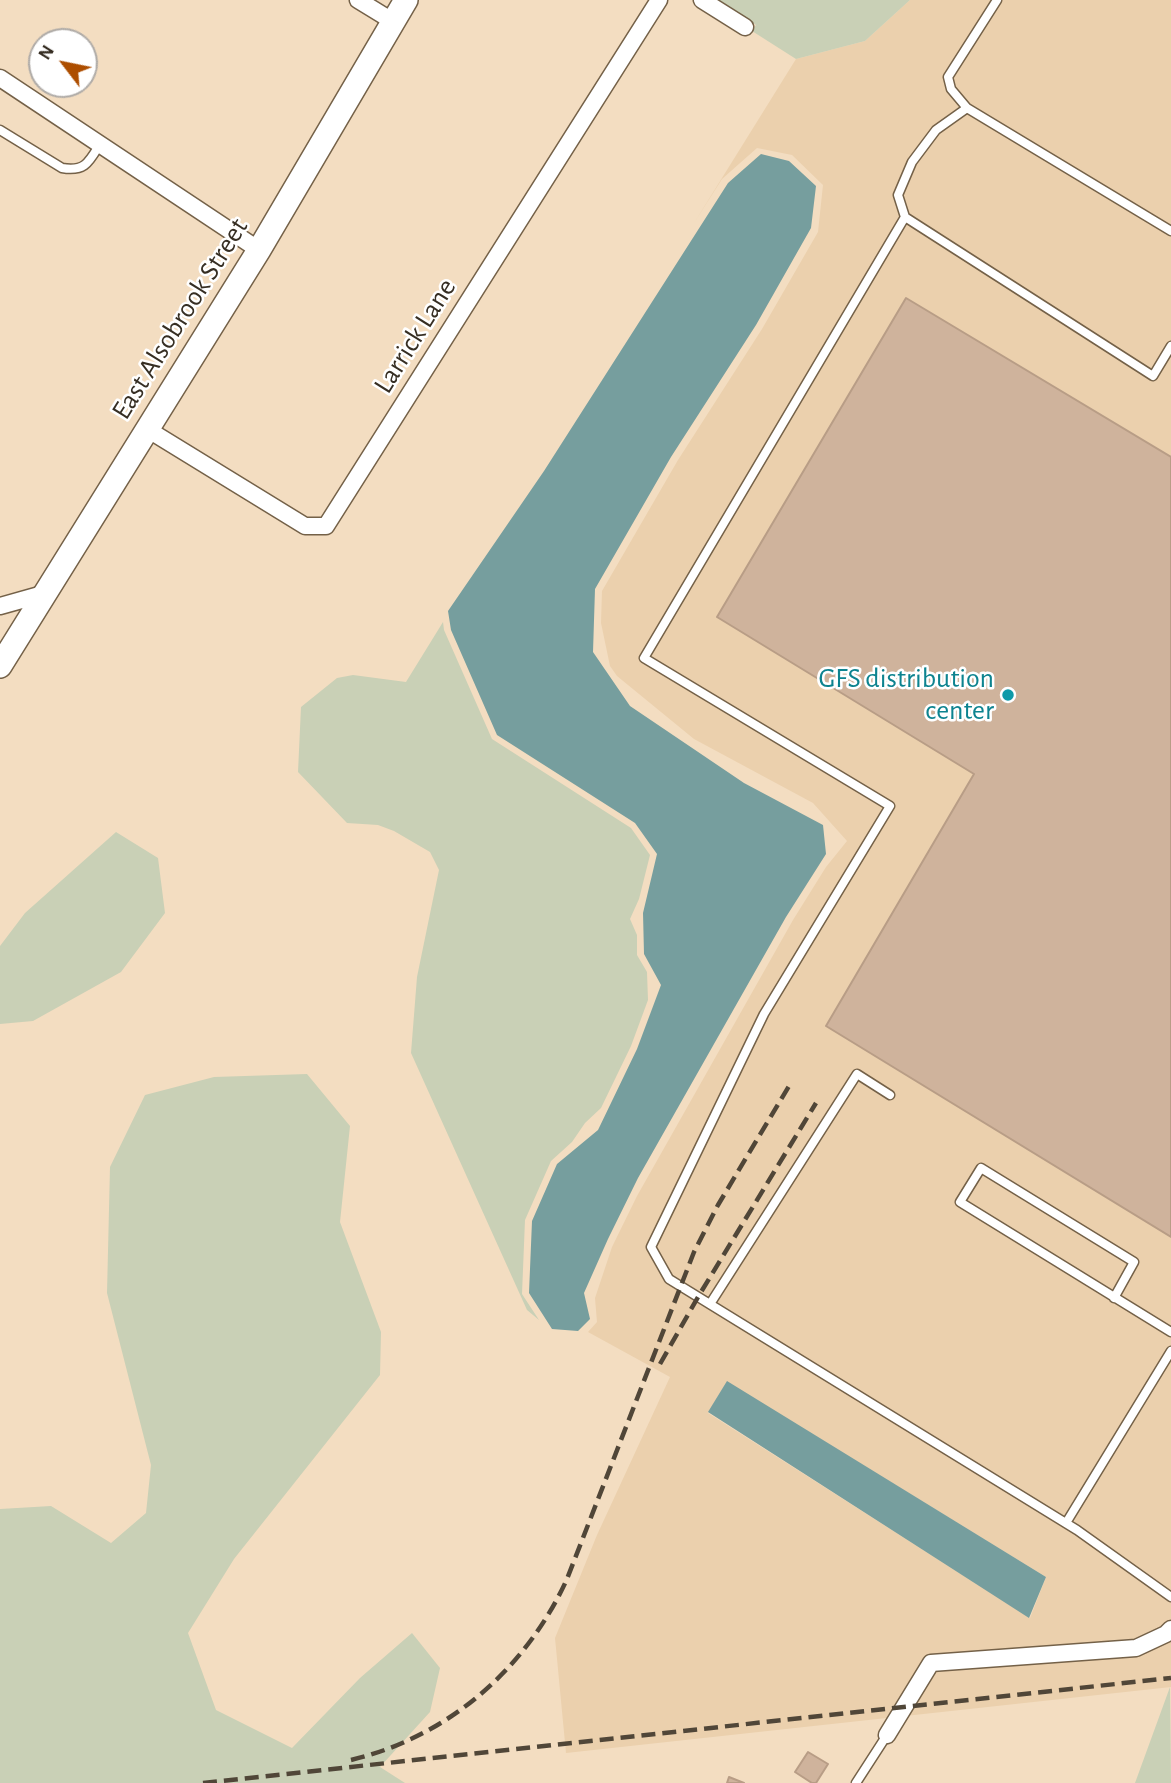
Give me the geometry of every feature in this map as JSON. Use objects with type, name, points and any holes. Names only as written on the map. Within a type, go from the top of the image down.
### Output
[{"type":"street","points":[[358,0],[394,22]]},
{"type":"street","name":"East Alsobrook Street","points":[[0,666],[258,250],[406,0]]},
{"type":"street","name":"Larrick Lane","points":[[147,429],[305,526],[326,526],[659,0]]},
{"type":"street","points":[[702,0],[745,27]]},
{"type":"street","points":[[0,78],[258,250]]},
{"type":"street","points":[[0,606],[43,594]]},
{"type":"street","points":[[887,1735],[931,1663],[1136,1648],[1171,1629]]},
{"type":"lane","points":[[997,0],[948,77],[951,89],[967,108],[1171,231]]},
{"type":"lane","points":[[967,108],[936,130],[912,162],[898,195],[905,216],[1153,376],[1171,346]]},
{"type":"lane","points":[[0,130],[62,168],[74,170],[87,164],[100,144]]},
{"type":"lane","points":[[905,216],[644,658],[890,806],[764,1014],[651,1247],[669,1279],[1066,1523],[1171,1597]]},
{"type":"lane","points":[[710,1304],[857,1074],[890,1095]]},
{"type":"lane","points":[[1114,1298],[1135,1262],[981,1168],[960,1202],[1114,1298],[1171,1332]]},
{"type":"lane","points":[[1066,1523],[1171,1351]]},
{"type":"lane","points":[[856,1783],[887,1735]]},
{"type":"shaded area","points":[[910,0],[1171,0],[1171,1687],[566,1753],[555,1638],[597,1535],[670,1377],[588,1332],[597,1322],[595,1298],[612,1247],[637,1196],[793,920],[826,867],[847,841],[813,803],[694,739],[617,676],[610,666],[601,623],[602,591],[678,460],[762,329],[818,232],[823,185],[792,155],[757,148],[722,179],[694,223],[796,59],[865,41]],"holes":[[[727,1382],[1046,1577],[1030,1618],[708,1413]]]},
{"type":"green space","points":[[717,0],[910,0],[865,41],[796,59],[752,31],[756,25]]},
{"type":"green space","points":[[443,622],[444,630],[492,739],[631,828],[650,855],[639,899],[630,919],[637,935],[637,955],[647,972],[648,1000],[631,1046],[601,1108],[585,1123],[572,1142],[551,1161],[525,1220],[522,1294],[539,1320],[527,1310],[411,1053],[417,977],[439,870],[430,852],[394,831],[378,825],[347,823],[298,772],[301,707],[337,678],[353,675],[406,682]]},
{"type":"green space","points":[[116,832],[158,858],[165,913],[121,972],[33,1021],[0,1024],[0,946],[25,913]]},
{"type":"green space","points":[[307,1074],[350,1126],[340,1222],[381,1332],[380,1375],[234,1559],[188,1633],[216,1710],[292,1748],[360,1678],[412,1633],[440,1668],[430,1712],[380,1767],[405,1783],[0,1783],[0,1509],[51,1506],[111,1543],[146,1513],[151,1465],[107,1293],[110,1167],[145,1095],[214,1077]]},
{"type":"green space","points":[[1170,1687],[1171,1783],[1135,1783]]},
{"type":"water","points":[[761,154],[789,161],[816,186],[811,228],[756,325],[671,457],[595,589],[593,652],[630,706],[744,783],[823,825],[826,854],[786,917],[638,1178],[584,1293],[590,1319],[578,1331],[552,1329],[529,1293],[532,1221],[557,1164],[598,1130],[637,1049],[661,985],[644,954],[643,913],[657,854],[635,823],[497,735],[451,630],[448,611],[544,471],[728,183]]},
{"type":"water","points":[[727,1381],[1046,1577],[1029,1618],[708,1412]]},
{"type":"building","name":"GFS distribution center","points":[[906,298],[1171,457],[1171,1237],[826,1026],[974,774],[717,617]]},
{"type":"building","points":[[808,1752],[828,1764],[816,1783],[795,1772]]},
{"type":"building","points":[[729,1777],[744,1783],[727,1783]]},
{"type":"railway","points":[[351,1760],[420,1735],[480,1695],[530,1642],[550,1612],[567,1579],[694,1252],[718,1205],[789,1086]]},
{"type":"railway","points":[[660,1364],[816,1103]]},
{"type":"railway","points":[[203,1783],[1171,1678]]},
{"type":"place","name":"GFS distribution center","points":[[1008,695]]}]
